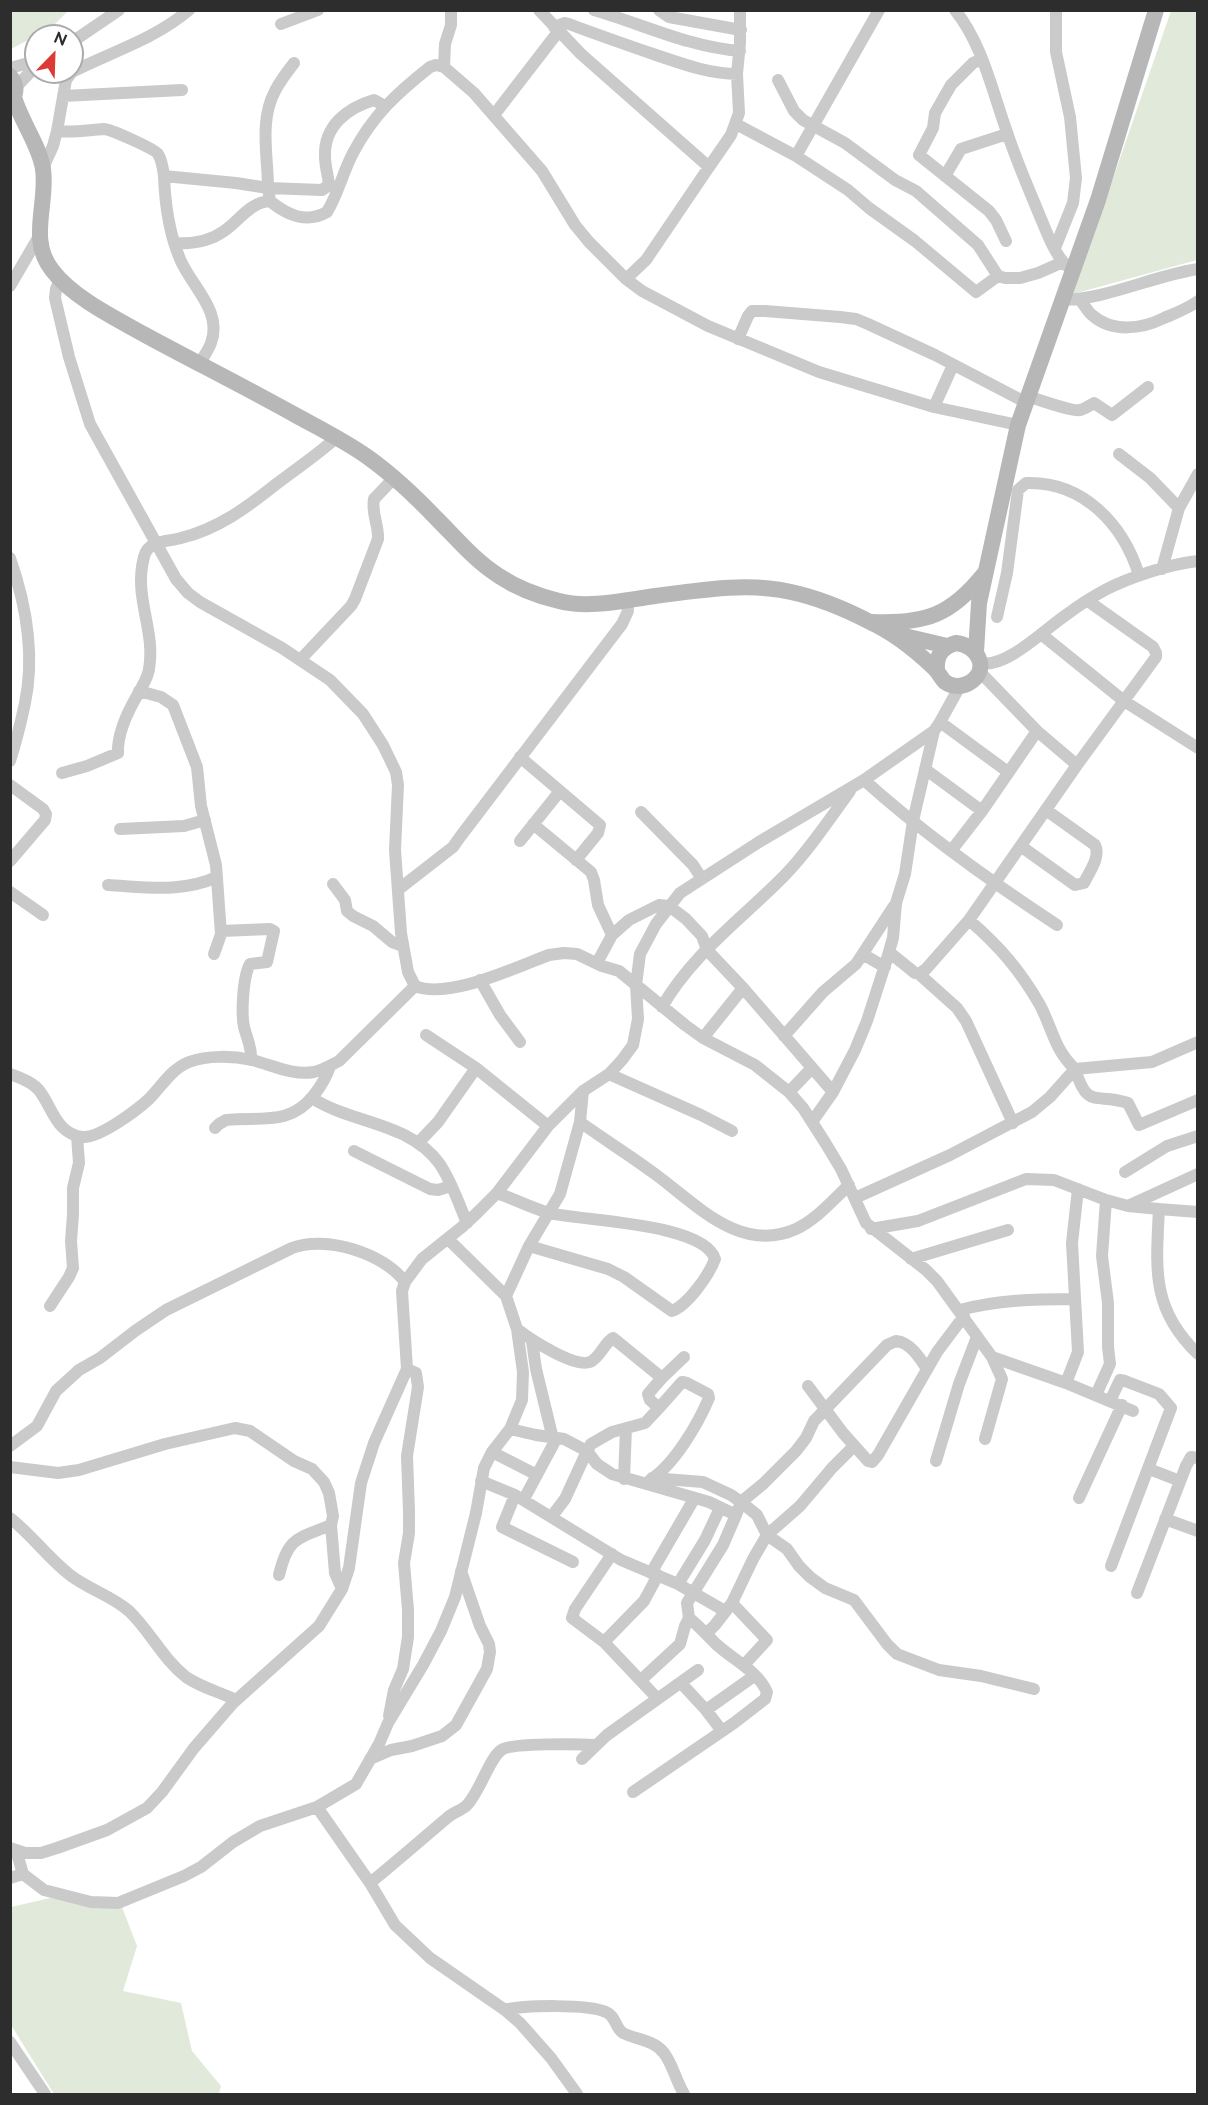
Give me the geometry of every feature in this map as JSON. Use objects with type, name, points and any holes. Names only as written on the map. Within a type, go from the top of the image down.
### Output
[{"type":"street","points":[[84,34],[119,10]]},
{"type":"street","points":[[84,66],[153,33],[189,10]]},
{"type":"street","points":[[281,24],[318,10]]},
{"type":"street","points":[[444,66],[445,44],[451,25],[452,10]]},
{"type":"street","points":[[539,10],[556,30],[709,167]]},
{"type":"street","points":[[594,10],[694,42],[740,51]]},
{"type":"street","points":[[659,10],[669,17],[741,30]]},
{"type":"street","points":[[626,279],[646,260],[731,135],[736,124],[739,113],[737,74],[741,30],[740,10]]},
{"type":"street","points":[[796,156],[879,10]]},
{"type":"street","points":[[955,10],[969,29],[982,59],[1007,134],[1035,204],[1055,248],[1068,266]]},
{"type":"street","points":[[1055,248],[1073,203],[1076,184],[1072,128],[1056,52],[1056,10]]},
{"type":"street","points":[[997,616],[1004,589],[1008,509],[1018,425],[1062,300],[1068,266],[1098,200],[1156,10]]},
{"type":"street","points":[[494,115],[556,30],[567,23],[690,66],[710,72],[737,74]]},
{"type":"street","points":[[982,59],[965,70],[951,85],[935,112],[933,128],[919,155],[989,211],[1006,241]]},
{"type":"street","points":[[294,63],[274,93],[267,113],[266,140],[269,194],[290,215],[300,218],[321,216],[327,213],[353,153],[385,106],[397,93],[430,67],[444,66],[464,83],[494,115],[542,171],[575,225],[589,242],[626,279],[642,291],[682,314],[819,372],[934,407],[1018,425]]},
{"type":"street","points":[[10,286],[38,238],[43,198],[43,168],[13,91],[24,79]]},
{"type":"street","points":[[778,80],[794,111],[802,120],[845,143],[895,180],[916,191],[978,245],[998,276],[1020,278],[1068,266]]},
{"type":"street","points":[[43,168],[57,131],[65,84]]},
{"type":"street","points":[[63,96],[182,90]]},
{"type":"street","points":[[164,176],[236,183],[269,194],[325,189],[329,185],[325,157],[326,142],[331,130],[350,109],[363,103],[374,100],[385,106]]},
{"type":"street","points":[[10,120],[29,133]]},
{"type":"street","points":[[736,124],[796,156],[848,190],[915,241],[976,292],[998,276]]},
{"type":"street","points":[[57,131],[70,133],[109,130],[138,144],[148,146],[159,155],[164,176],[165,203],[175,243],[191,282],[209,306],[213,319],[214,332],[211,343],[200,364]]},
{"type":"street","points":[[945,176],[961,149],[1007,134]]},
{"type":"street","points":[[325,189],[332,204]]},
{"type":"street","points":[[175,243],[201,242],[224,232],[269,194]]},
{"type":"street","points":[[38,238],[46,262],[60,279],[108,314],[366,456],[425,506],[476,560],[513,584],[562,603],[610,603],[717,589],[768,588],[811,597],[871,622],[892,633],[947,679],[972,682],[978,662],[979,603],[986,572],[1008,509],[1018,490],[1026,483],[1061,488],[1078,494],[1097,509],[1120,534],[1134,558],[1139,575]]},
{"type":"street","points":[[1062,300],[1080,300],[1155,278],[1197,269]]},
{"type":"street","points":[[60,279],[55,298],[69,357],[90,424],[176,579],[188,593],[200,602],[282,648],[330,680],[372,727],[392,761],[398,785],[395,850],[403,946],[408,972],[415,986],[423,990],[446,989],[480,980],[549,955],[577,954],[619,971],[703,1038],[755,1065],[789,1092],[803,1108],[826,1144],[849,1185],[860,1214],[871,1228],[937,1281],[992,1357],[1002,1378],[985,1439]]},
{"type":"street","points":[[1080,300],[1092,315],[1104,323],[1132,328],[1150,325],[1182,312],[1197,301]]},
{"type":"street","points":[[738,339],[752,311],[848,318],[868,324],[1026,399],[1051,402],[1070,410],[1079,410],[1094,403],[1112,415],[1148,387]]},
{"type":"street","points":[[934,407],[953,365]]},
{"type":"street","points":[[62,773],[118,753],[119,739],[124,724],[149,672],[151,647],[139,580],[148,547],[156,543],[182,538],[232,518],[336,438]]},
{"type":"street","points":[[1119,454],[1150,478],[1179,508]]},
{"type":"street","points":[[1162,569],[1179,508],[1197,474]]},
{"type":"street","points":[[300,660],[355,599],[378,539],[374,499],[394,478]]},
{"type":"street","points":[[10,558],[21,596],[29,645],[26,701],[10,761]]},
{"type":"street","points":[[978,662],[988,665],[997,663],[1088,601],[1122,582],[1139,575],[1197,561]]},
{"type":"street","points":[[871,622],[899,621],[938,615],[962,599],[986,572]]},
{"type":"street","points":[[399,889],[453,847],[622,624],[628,611],[627,600]]},
{"type":"street","points":[[919,974],[969,920],[1077,765],[1156,657],[1155,650],[1088,601]]},
{"type":"street","points":[[812,1122],[833,1092],[867,1021],[885,967],[892,938],[896,903],[905,874],[913,822],[925,769],[937,727],[947,709],[947,679],[938,656],[952,644],[979,603]]},
{"type":"street","points":[[892,633],[970,646],[978,662],[1037,731],[1077,765]]},
{"type":"street","points":[[1041,634],[1124,701],[1197,748]]},
{"type":"street","points":[[139,691],[161,697],[173,705],[197,767],[208,838],[215,856],[217,877],[217,904],[221,931],[214,954]]},
{"type":"street","points":[[937,727],[1008,772]]},
{"type":"street","points":[[14,1849],[25,1853],[57,1848],[107,1830],[147,1808],[162,1792],[194,1748],[236,1700],[319,1626],[342,1589],[349,1568],[361,1483],[374,1443],[408,1369],[402,1299],[405,1282],[422,1259],[448,1239],[497,1193],[548,1126],[583,1091],[609,1074],[633,1045],[638,1019],[636,985],[640,954],[656,924],[680,893],[776,832],[852,788],[937,727]]},
{"type":"street","points":[[951,851],[982,811],[1037,731]]},
{"type":"street","points":[[520,757],[600,825],[598,832],[576,860]]},
{"type":"street","points":[[925,769],[982,811]]},
{"type":"street","points":[[864,780],[951,851],[995,884],[1057,925]]},
{"type":"street","points":[[10,785],[43,809],[46,814],[45,820],[10,861]]},
{"type":"street","points":[[662,1007],[674,986],[707,950],[761,900],[804,855],[852,788]]},
{"type":"street","points":[[520,841],[560,791]]},
{"type":"street","points":[[1022,847],[1075,885],[1084,883],[1097,856],[1095,845],[1046,810]]},
{"type":"street","points":[[641,812],[693,866],[702,879]]},
{"type":"street","points":[[120,829],[173,827],[205,820]]},
{"type":"street","points":[[533,824],[592,875],[598,905],[612,935]]},
{"type":"street","points":[[108,885],[165,889],[190,886],[217,877]]},
{"type":"street","points":[[333,884],[345,900],[347,910],[353,916],[373,926],[392,942],[403,946]]},
{"type":"street","points":[[10,892],[43,915]]},
{"type":"street","points":[[784,1036],[823,992],[864,955],[896,903]]},
{"type":"street","points":[[597,963],[612,935],[629,920],[659,905],[669,906],[686,919],[702,936],[707,950],[833,1092]]},
{"type":"street","points":[[969,920],[991,939],[1018,969],[1045,1016],[1058,1048],[1076,1069],[1083,1092],[1101,1100],[1128,1103],[1139,1125],[1197,1100]]},
{"type":"street","points":[[221,931],[270,929],[274,931],[267,962],[250,964],[247,972],[244,1027],[250,1043],[251,1060]]},
{"type":"street","points":[[889,952],[919,974],[957,1008],[966,1021],[1012,1123]]},
{"type":"street","points":[[864,955],[885,967]]},
{"type":"street","points":[[480,980],[500,1016],[520,1042]]},
{"type":"street","points":[[10,1074],[41,1092],[51,1114],[68,1131],[77,1136],[93,1137],[149,1099],[175,1070],[188,1063],[227,1057],[251,1060],[299,1073],[314,1072],[330,1066],[415,986]]},
{"type":"street","points":[[703,1038],[743,988]]},
{"type":"street","points":[[426,1035],[476,1068],[548,1126]]},
{"type":"street","points":[[855,1198],[950,1155],[1032,1112],[1076,1069],[1152,1062],[1197,1042]]},
{"type":"street","points":[[215,1128],[226,1120],[280,1118],[296,1111],[312,1098],[330,1066]]},
{"type":"street","points":[[420,1143],[438,1122],[476,1068]]},
{"type":"street","points":[[789,1092],[812,1068]]},
{"type":"street","points":[[609,1074],[701,1114],[732,1131]]},
{"type":"street","points":[[506,1296],[529,1246],[555,1205],[562,1188],[580,1122],[583,1091]]},
{"type":"street","points":[[312,1098],[328,1108],[406,1135],[420,1143],[440,1164],[467,1222]]},
{"type":"street","points":[[580,1122],[655,1174],[695,1207],[734,1231],[746,1234],[759,1235],[796,1229],[849,1185]]},
{"type":"street","points":[[50,1306],[73,1268],[71,1241],[73,1188],[79,1163],[77,1136]]},
{"type":"street","points":[[1125,1172],[1167,1146],[1197,1136]]},
{"type":"street","points":[[354,1151],[430,1189],[438,1190],[450,1186]]},
{"type":"street","points":[[1128,1206],[1197,1174]]},
{"type":"street","points":[[871,1228],[918,1221],[1026,1179],[1054,1180],[1128,1206],[1197,1212]]},
{"type":"street","points":[[1066,1383],[1078,1352],[1072,1243],[1078,1189]]},
{"type":"street","points":[[497,1193],[549,1212],[681,1234],[710,1250],[715,1259],[695,1291],[672,1311],[624,1277],[608,1269],[529,1246]]},
{"type":"street","points":[[1096,1395],[1110,1364],[1108,1303],[1102,1256],[1106,1200]]},
{"type":"street","points":[[1159,1209],[1156,1267],[1159,1291],[1174,1327],[1197,1354]]},
{"type":"street","points":[[911,1258],[1008,1230]]},
{"type":"street","points":[[14,1849],[23,1874],[44,1890],[91,1902],[118,1904],[201,1867],[233,1842],[260,1826],[317,1807],[356,1784],[441,1631],[455,1597],[476,1513],[484,1468],[492,1452],[510,1429],[522,1400],[524,1388],[518,1329],[506,1296],[448,1239]]},
{"type":"street","points":[[10,1446],[37,1426],[56,1391],[79,1370],[100,1358],[166,1310],[292,1248],[312,1243],[360,1252],[387,1263],[405,1282]]},
{"type":"street","points":[[808,1386],[854,1446],[868,1461],[873,1461],[962,1313],[985,1304],[1074,1299]]},
{"type":"street","points":[[518,1329],[532,1341],[575,1361],[586,1363],[594,1359],[613,1338],[662,1378]]},
{"type":"street","points":[[936,1461],[959,1384],[977,1338]]},
{"type":"street","points":[[532,1341],[536,1369],[554,1439],[552,1448],[537,1475],[519,1497],[502,1527],[573,1562]]},
{"type":"street","points":[[641,1680],[647,1672],[678,1647],[689,1618],[687,1603],[723,1545],[741,1502],[764,1484],[796,1451],[806,1438],[814,1421],[892,1342],[904,1343],[927,1369]]},
{"type":"street","points":[[659,1408],[650,1400],[648,1394],[684,1357]]},
{"type":"street","points":[[992,1357],[1122,1406]]},
{"type":"street","points":[[388,1723],[394,1690],[403,1669],[408,1637],[404,1563],[409,1533],[406,1456],[418,1387],[416,1373],[408,1369]]},
{"type":"street","points":[[1079,1498],[1122,1406],[1117,1383],[1120,1380],[1125,1381],[1159,1395],[1170,1406],[1149,1469],[1111,1566]]},
{"type":"street","points":[[552,1516],[565,1499],[591,1444],[612,1432],[645,1423],[682,1382],[696,1387],[709,1396],[705,1406],[689,1436],[660,1473],[647,1481]]},
{"type":"street","points":[[10,1467],[58,1473],[80,1470],[165,1444],[238,1428],[250,1431],[294,1461],[312,1469],[324,1482],[329,1493],[333,1516],[331,1525],[335,1573],[342,1589]]},
{"type":"street","points":[[624,1479],[626,1428]]},
{"type":"street","points":[[510,1429],[554,1439],[564,1439],[587,1451],[597,1464],[624,1479],[703,1482],[731,1495],[757,1515],[767,1534],[787,1549],[810,1577],[825,1588],[854,1600],[897,1654],[939,1670],[981,1676],[1034,1689]]},
{"type":"street","points":[[707,1633],[728,1607],[767,1534],[800,1506],[854,1446]]},
{"type":"street","points":[[492,1452],[537,1475]]},
{"type":"street","points":[[312,1469],[317,1456]]},
{"type":"street","points":[[1137,1593],[1189,1459],[1197,1458]]},
{"type":"street","points":[[1149,1469],[1180,1481]]},
{"type":"street","points":[[481,1481],[519,1497],[612,1554],[728,1607],[767,1640],[744,1665]]},
{"type":"street","points":[[647,1481],[709,1502],[736,1515]]},
{"type":"street","points":[[604,1642],[644,1601],[655,1574],[694,1498]]},
{"type":"street","points":[[678,1584],[705,1540],[720,1508]]},
{"type":"street","points":[[10,1518],[23,1527],[73,1577],[126,1609],[184,1676],[236,1700]]},
{"type":"street","points":[[1165,1519],[1197,1531]]},
{"type":"street","points":[[279,1575],[289,1545],[305,1535],[331,1525]]},
{"type":"street","points":[[612,1554],[572,1618],[604,1642],[657,1698]]},
{"type":"street","points":[[369,1760],[391,1750],[442,1736],[456,1725],[487,1669],[489,1644],[480,1626],[461,1571]]},
{"type":"street","points":[[633,1792],[765,1699],[767,1692],[764,1686],[744,1665],[689,1618]]},
{"type":"street","points":[[582,1759],[594,1745],[698,1670]]},
{"type":"street","points":[[706,1710],[754,1676]]},
{"type":"street","points":[[681,1683],[722,1731]]},
{"type":"street","points":[[370,1883],[447,1818],[466,1806],[477,1792],[496,1755],[501,1750],[518,1746],[552,1746],[570,1743],[594,1745]]},
{"type":"street","points":[[317,1807],[370,1883],[389,1918],[407,1938],[445,1969],[520,2023],[551,2058],[577,2094]]},
{"type":"street","points":[[10,1878],[23,1874]]},
{"type":"street","points":[[505,2010],[518,2007],[551,2007],[605,2012],[613,2017],[621,2031],[660,2048],[684,2094]]},
{"type":"street","points":[[10,2042],[45,2094]]},
{"type":"green space","points":[[11,10],[68,10],[55,24],[24,24],[24,42],[11,49]]},
{"type":"green space","points":[[1171,11],[1197,11],[1197,260],[1073,294]]},
{"type":"green space","points":[[50,1898],[122,1907],[137,1946],[123,1991],[181,2003],[192,2051],[221,2086],[219,2094],[54,2094],[11,2025],[11,1907]]}]
